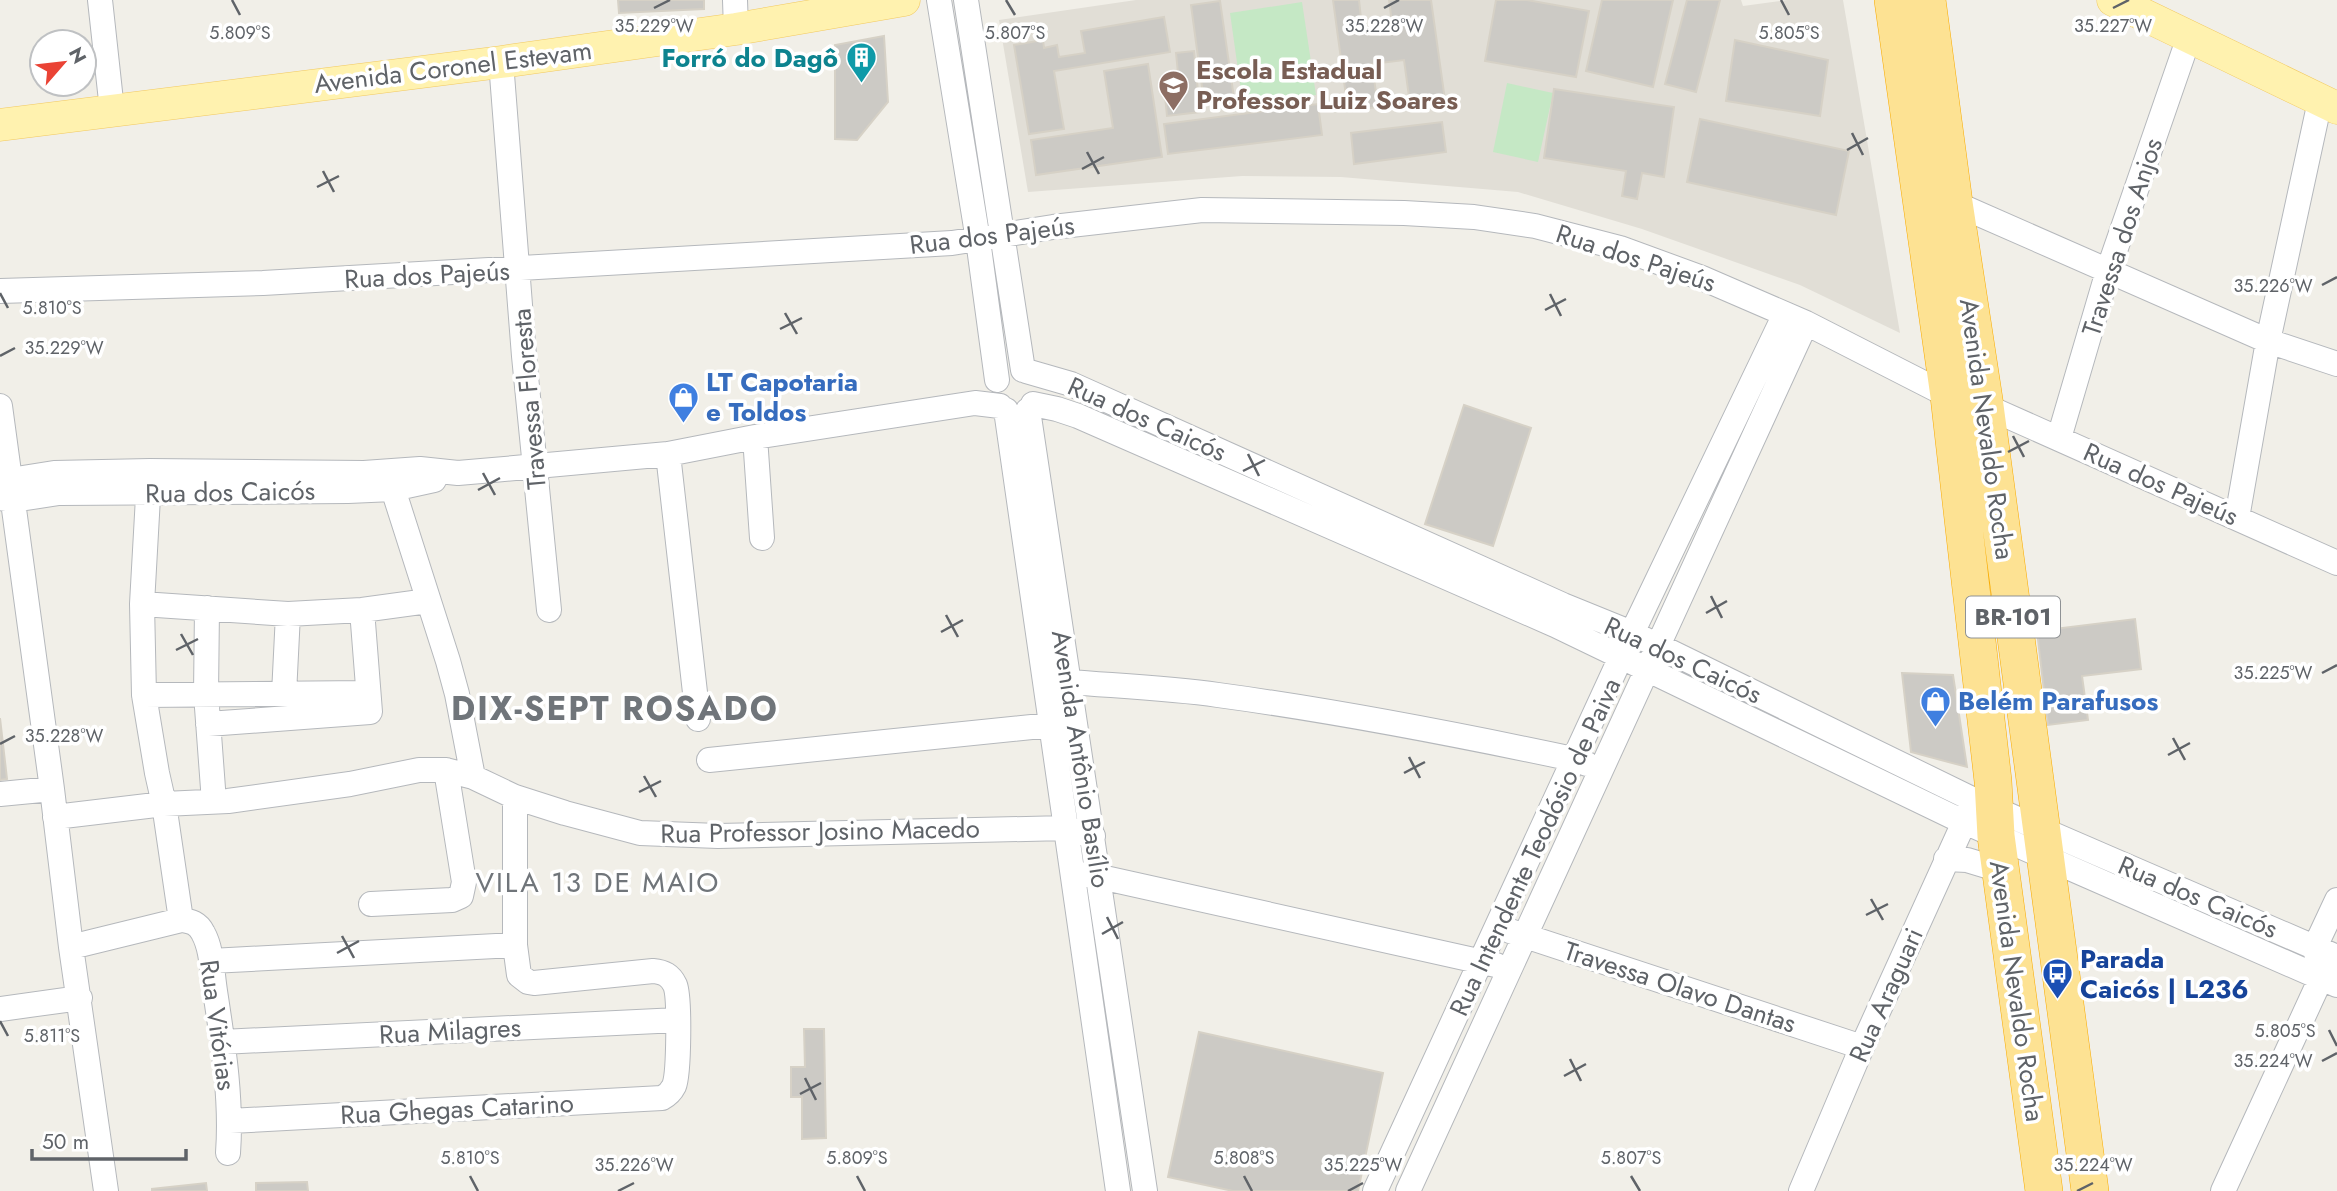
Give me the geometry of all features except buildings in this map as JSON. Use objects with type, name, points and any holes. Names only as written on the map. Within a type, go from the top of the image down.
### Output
[{"type":"highway","name":"Avenida Nevaldo Rocha","points":[[1893,0],[1950,396],[1986,827],[2044,1191]]},
{"type":"highway","name":"Avenida Nevaldo Rocha","points":[[1927,0],[1985,406],[2090,1191]]},
{"type":"main road","name":"Avenida Coronel Estevam","points":[[0,125],[501,62],[735,15],[904,0]]},
{"type":"main road","points":[[2113,0],[2328,105]]},
{"type":"street","points":[[100,0],[112,110]]},
{"type":"street","name":"Avenida Antônio Basílio","points":[[939,0],[978,240],[1069,682],[1145,1191]]},
{"type":"street","points":[[966,0],[1025,371],[1037,383],[1037,398],[1010,399],[1008,370],[1025,371]]},
{"type":"street","name":"Travessa dos Anjos","points":[[2059,438],[2108,271],[2189,37]]},
{"type":"street","name":"Travessa Floresta","points":[[501,62],[534,466],[549,610]]},
{"type":"street","points":[[2237,518],[2269,341],[2328,105]]},
{"type":"street","points":[[1954,203],[2269,341],[2337,364]]},
{"type":"street","name":"Rua dos Pajeús","points":[[0,291],[263,283],[952,243],[1053,227],[1202,210],[1323,211],[1474,217],[1546,229],[1620,248],[1702,278],[1795,318],[1950,396]]},
{"type":"street","name":"Rua Intendente Teodósio de Paiva","points":[[1375,1191],[1632,633],[1795,318]]},
{"type":"street","name":"Rua Intendente Teodósio de Paiva","points":[[1408,1191],[1658,646],[1795,318]]},
{"type":"street","name":"Rua dos Caicós","points":[[1025,371],[1071,384],[1559,615],[1621,659],[1986,827],[2042,841],[2326,952]]},
{"type":"street","name":"Avenida Antônio Basílio","points":[[1010,399],[1051,725],[1118,1191]]},
{"type":"street","name":"Rua dos Caicós","points":[[6,490],[59,493],[149,482],[420,469],[458,473],[668,454],[755,437],[975,402],[1010,399],[1078,416],[1559,615],[1632,633],[1986,827]]},
{"type":"street","points":[[0,405],[6,490],[52,789],[71,947],[106,1191]]},
{"type":"street","name":"Rua dos Pajeús","points":[[1985,406],[2337,564]]},
{"type":"street","points":[[755,437],[762,538]]},
{"type":"street","points":[[668,454],[698,719]]},
{"type":"street","name":"Rua dos Caicós","points":[[149,482],[393,489],[424,484],[458,473]]},
{"type":"street","points":[[149,482],[142,604],[144,695],[181,920]]},
{"type":"street","points":[[393,489],[457,694],[472,777]]},
{"type":"street","points":[[142,604],[288,614],[362,610],[428,601]]},
{"type":"street","points":[[206,608],[206,694],[214,802]]},
{"type":"street","points":[[208,724],[370,712],[362,610]]},
{"type":"street","points":[[284,694],[288,614]]},
{"type":"street","points":[[1069,682],[1214,694],[1317,709],[1425,727],[1573,759],[1601,769]]},
{"type":"street","points":[[144,695],[367,693]]},
{"type":"street","points":[[709,760],[1051,725]]},
{"type":"street","name":"Rua Professor Josino Macedo","points":[[55,817],[164,804],[214,802],[350,784],[419,770],[446,770],[472,777],[516,797],[607,825],[640,832],[718,836],[1066,828],[1093,836]]},
{"type":"street","points":[[371,904],[452,900],[461,896],[464,883],[446,770]]},
{"type":"street","points":[[0,794],[52,789]]},
{"type":"street","points":[[516,797],[515,945],[519,975],[528,982],[551,983],[662,972],[668,976],[677,992],[678,1020]]},
{"type":"street","points":[[1946,859],[1967,860],[1986,827]]},
{"type":"street","name":"Rua Araguari","points":[[1801,1191],[1946,859],[1986,827]]},
{"type":"street","name":"Rua dos Caicós","points":[[2042,841],[2332,975]]},
{"type":"street","points":[[1071,869],[1510,969]]},
{"type":"street","points":[[2223,1191],[2332,975],[2326,952],[2337,900]]},
{"type":"street","points":[[71,947],[181,920],[194,922],[198,926],[209,950],[515,945]]},
{"type":"street","name":"Travessa Olavo Dantas","points":[[1498,927],[1862,1047]]},
{"type":"street","name":"Rua Vitórias","points":[[209,950],[230,1121],[228,1153]]},
{"type":"street","points":[[0,1009],[80,998]]},
{"type":"street","name":"Rua Milagres","points":[[222,1042],[678,1020]]},
{"type":"street","name":"Rua Ghegas Catarino","points":[[230,1121],[662,1098],[673,1089],[675,1081],[678,1020]]},
{"type":"street","points":[[1443,1048],[1469,1058]]},
{"type":"shaded area","points":[[1136,0],[1741,0],[1743,6],[1788,0],[1843,0],[1900,333],[1800,285],[1642,229],[1518,192],[1341,177],[1242,176],[1028,192],[999,20]]},
{"type":"green space","points":[[1302,2],[1316,95],[1243,105],[1230,13]]},
{"type":"green space","points":[[1507,83],[1553,93],[1538,162],[1493,152]]},
{"type":"place","name":"Forró do Dagô","points":[[861,85]]},
{"type":"place","name":"Escola Estadual Professor Luiz Soares","points":[[1173,112]]},
{"type":"place","name":"LT Capotaria e Toldos","points":[[683,424]]},
{"type":"place","name":"Belém Parafusos","points":[[1935,728]]},
{"type":"place","name":"Parada Caicós | L236","points":[[2057,1001]]},
{"type":"district","name":"DIX-SEPT ROSADO","points":[[615,708]]},
{"type":"district","name":"VILA 13 DE MAIO","points":[[598,882]]}]
